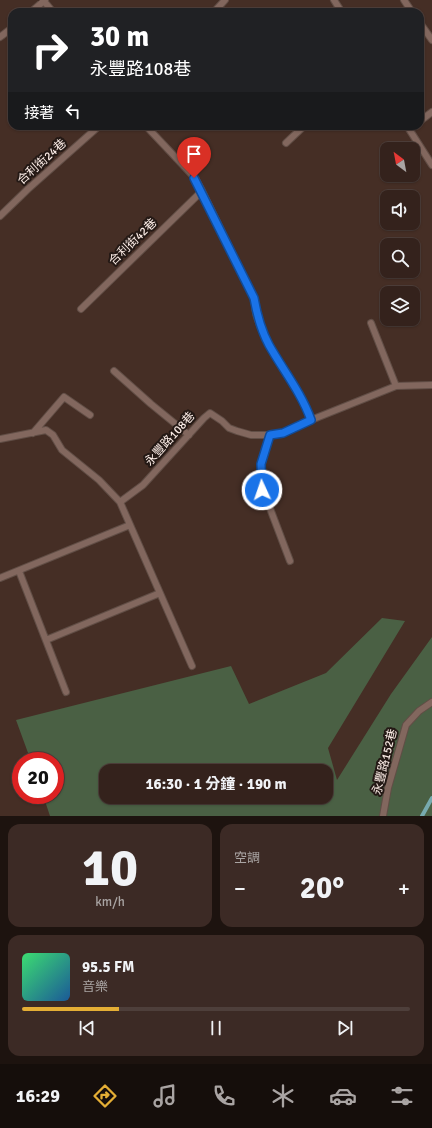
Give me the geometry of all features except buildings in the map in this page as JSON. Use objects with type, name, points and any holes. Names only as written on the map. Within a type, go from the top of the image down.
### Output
[{"type":"lane","points":[[35,8],[44,0]]},
{"type":"lane","points":[[218,8],[225,0]]},
{"type":"lane","points":[[424,29],[432,40]]},
{"type":"lane","points":[[0,38],[8,31]]},
{"type":"lane","name":"合利街24巷","points":[[0,216],[94,130]]},
{"type":"lane","points":[[150,130],[194,178],[202,191],[254,298],[257,316],[269,345],[305,404],[311,420]]},
{"type":"lane","points":[[286,143],[300,130]]},
{"type":"lane","points":[[410,130],[432,165]]},
{"type":"lane","name":"合利街42巷","points":[[81,309],[202,191]]},
{"type":"lane","points":[[371,323],[396,386]]},
{"type":"lane","points":[[114,371],[189,435]]},
{"type":"lane","name":"永豐路108巷","points":[[120,502],[143,485],[210,413],[229,428],[237,431],[252,435],[270,435],[283,433],[311,420],[396,386],[432,385]]},
{"type":"lane","points":[[33,433],[64,397],[90,415]]},
{"type":"lane","points":[[0,439],[46,430],[53,435],[62,450],[99,480],[120,502],[192,666]]},
{"type":"lane","points":[[270,435],[261,464],[262,490],[290,561]]},
{"type":"lane","points":[[0,578],[130,525]]},
{"type":"lane","points":[[19,571],[66,692]]},
{"type":"lane","points":[[46,640],[160,593]]},
{"type":"lane","name":"永豐路152巷","points":[[383,816],[388,788],[406,725],[412,718],[432,702]]},
{"type":"green space","points":[[382,618],[405,621],[328,748],[332,764],[99,764],[99,804],[333,804],[333,766],[337,780],[391,694],[432,637],[432,816],[50,816],[46,804],[64,804],[64,752],[28,752],[16,720],[231,666],[249,704],[326,673]]},
{"type":"waterway","points":[[422,816],[432,798]]},
{"type":"route","points":[[194,178],[202,191],[254,298],[257,316],[269,345],[305,404],[311,420],[283,433],[270,435],[261,464],[262,490]]}]
